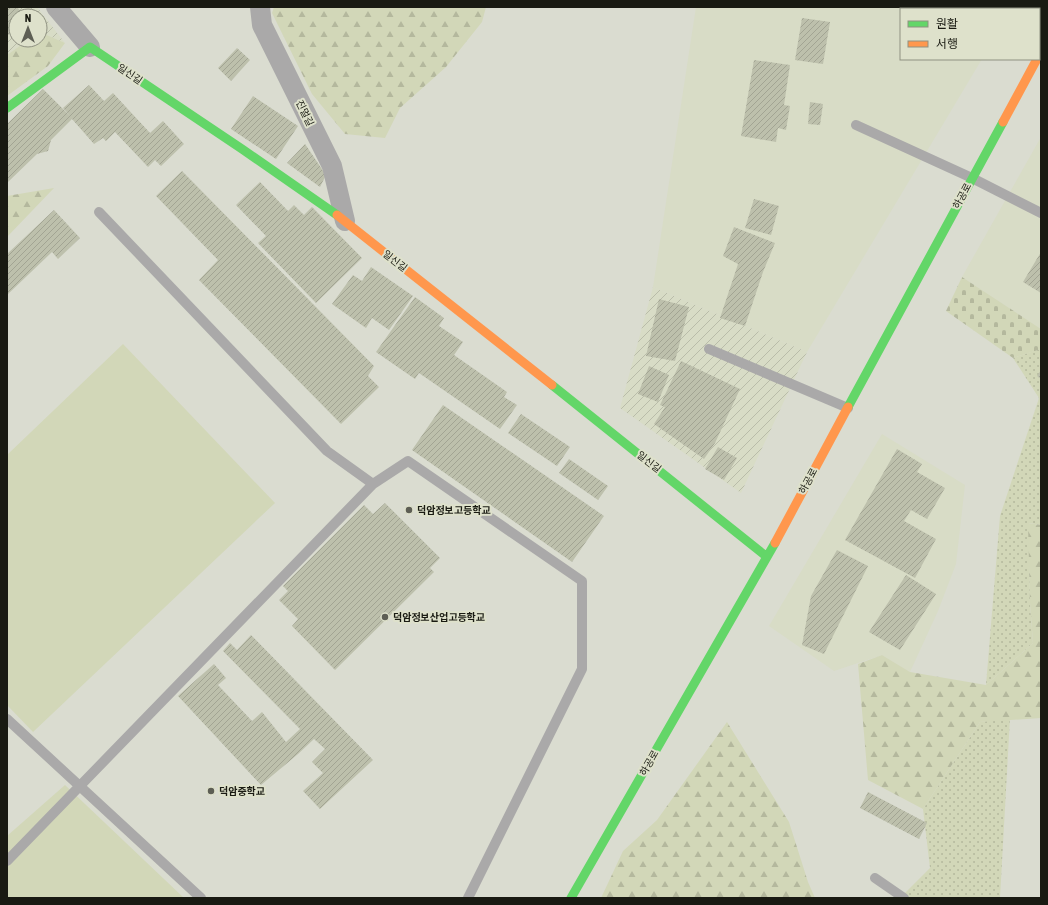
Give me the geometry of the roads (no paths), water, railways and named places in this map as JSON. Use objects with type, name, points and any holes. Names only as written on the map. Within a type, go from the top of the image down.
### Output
[{"type":"main road","points":[[7,108],[90,47]]},
{"type":"main road","name":"일신길","points":[[90,47],[242,149],[345,221],[767,557]]},
{"type":"main road","name":"하공로","points":[[571,898],[767,557],[1036,60]]},
{"type":"street","points":[[56,7],[90,47]]},
{"type":"street","name":"진멀길","points":[[260,7],[262,25],[332,166],[345,221]]},
{"type":"lane","points":[[856,126],[972,178],[1041,213]]},
{"type":"lane","points":[[100,212],[327,451],[373,484]]},
{"type":"lane","points":[[709,349],[848,408]]},
{"type":"lane","points":[[7,861],[373,484],[408,461],[582,581],[582,669],[468,898]]},
{"type":"lane","points":[[7,719],[201,898]]},
{"type":"lane","points":[[875,878],[904,898]]},
{"type":"place","name":"덕암정보고등학교","points":[[409,510]]},
{"type":"place","name":"덕암정보산업고등학교","points":[[385,617]]},
{"type":"place","name":"덕암중학교","points":[[211,791]]}]
